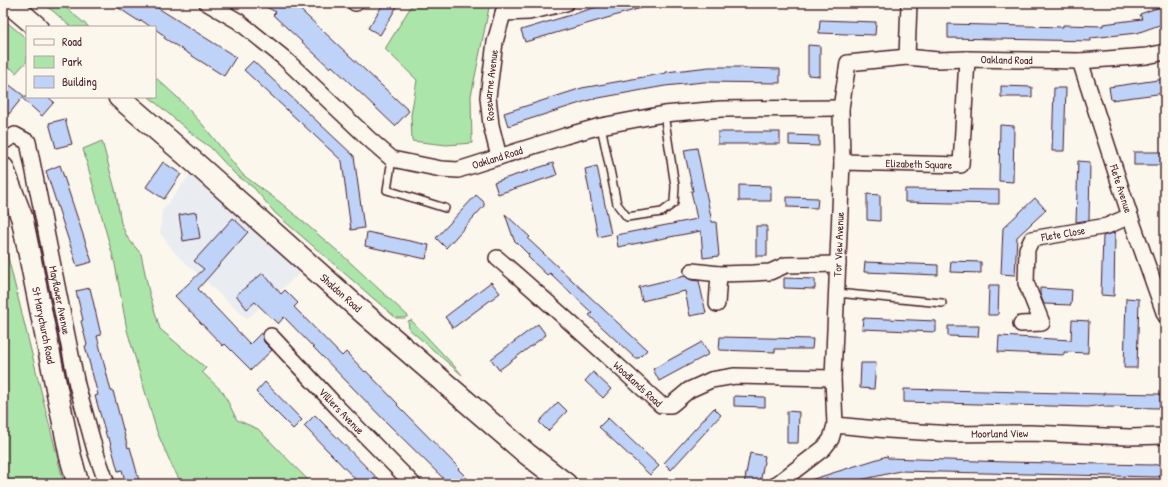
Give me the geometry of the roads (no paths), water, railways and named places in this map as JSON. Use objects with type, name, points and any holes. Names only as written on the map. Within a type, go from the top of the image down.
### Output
[{"type":"street","points":[[9,3],[36,26]]},
{"type":"street","points":[[207,3],[238,21],[284,58],[392,159]]},
{"type":"street","name":"Rosewarne Avenue","points":[[499,157],[491,125],[488,97],[495,42],[504,8],[529,12],[566,3]]},
{"type":"street","points":[[907,57],[909,3]]},
{"type":"street","name":"Oakland Road","points":[[848,63],[907,57],[938,60],[967,59],[1080,61],[1147,56],[1165,52]]},
{"type":"street","name":"Elizabeth Square","points":[[842,162],[961,165],[967,59]]},
{"type":"street","name":"Flete Avenue","points":[[1080,61],[1130,216],[1165,315]]},
{"type":"street","name":"Tor View Avenue","points":[[835,425],[833,378],[842,162],[841,108],[848,63]]},
{"type":"street","name":"Shaldon Road","points":[[120,98],[367,316],[527,454],[566,484]]},
{"type":"street","name":"Oakland Road","points":[[392,159],[458,170],[565,136],[602,126],[664,114],[721,109],[841,108]]},
{"type":"street","name":"Mayflower Avenue","points":[[3,142],[16,136],[28,142],[77,386],[95,450],[107,484]]},
{"type":"street","name":"St Marychurch Road","points":[[3,168],[22,218],[70,455],[78,484]]},
{"type":"street","name":"Flete Close","points":[[1021,324],[1042,323],[1026,283],[1027,249],[1032,239],[1107,226],[1130,216]]},
{"type":"street","name":"Woodlands Road","points":[[498,258],[661,405],[671,405],[689,390],[711,380],[735,376],[833,378]]},
{"type":"street","points":[[692,271],[719,274],[770,272],[786,265],[838,264]]},
{"type":"street","points":[[717,304],[719,274]]},
{"type":"street","name":"Villiers Avenue","points":[[271,336],[413,484]]},
{"type":"street","points":[[782,483],[824,448],[831,439],[835,425]]},
{"type":"street","name":"Moorland View","points":[[835,425],[953,434],[1030,433],[1129,437],[1165,436]]},
{"type":"lane","points":[[602,126],[617,204],[626,217],[662,212],[674,203],[675,186],[664,114]]},
{"type":"lane","points":[[392,159],[387,190],[445,208]]},
{"type":"lane","points":[[837,293],[942,303]]}]
